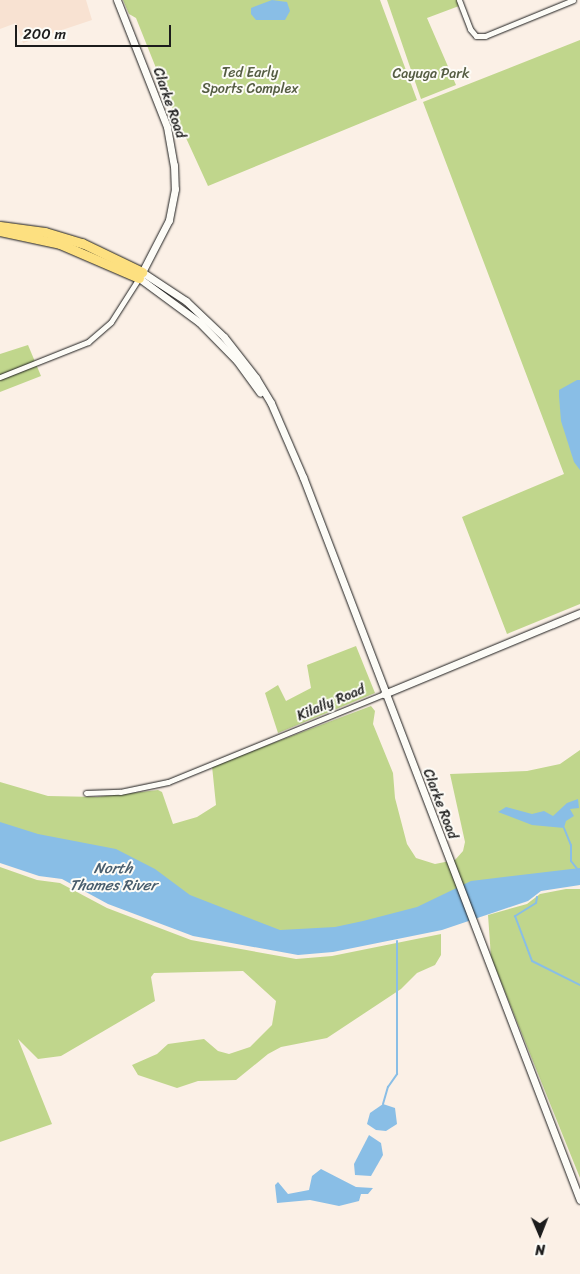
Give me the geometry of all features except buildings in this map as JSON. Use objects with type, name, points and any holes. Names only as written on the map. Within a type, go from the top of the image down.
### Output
[{"type":"highway","points":[[0,226],[45,232],[82,243],[141,275]]},
{"type":"highway","points":[[0,231],[60,244],[141,275]]},
{"type":"main road","name":"Clarke Road","points":[[117,0],[167,127],[174,165],[175,189],[169,220],[141,275],[182,307],[218,341],[252,381],[277,418],[303,477],[384,694],[580,1200]]},
{"type":"main road","name":"Kilally Road","points":[[384,694],[580,613]]},
{"type":"street","points":[[459,0],[470,29],[476,36],[484,36],[566,1],[573,0]]},
{"type":"street","points":[[0,376],[88,342],[111,322],[141,275]]},
{"type":"street","name":"Kilally Road","points":[[86,793],[120,792],[168,782],[384,694]]},
{"type":"shaded area","points":[[0,0],[86,0],[92,20],[23,43],[16,23],[0,29]]},
{"type":"green space","name":"Ted Early Sports Complex","points":[[123,0],[380,0],[417,100],[208,186],[170,103],[136,18],[129,14]]},
{"type":"green space","name":"Cayuga Park","points":[[387,0],[457,0],[459,6],[427,18],[456,85],[421,99]]},
{"type":"green space","points":[[580,40],[580,604],[507,634],[462,517],[564,474],[423,102]]},
{"type":"green space","points":[[28,345],[41,376],[0,392],[0,354]]},
{"type":"green space","points":[[356,646],[375,693],[278,733],[265,693],[278,685],[286,701],[311,688],[307,665]]},
{"type":"green space","points":[[371,706],[375,711],[373,724],[393,773],[395,798],[407,844],[416,858],[435,864],[455,860],[463,851],[465,842],[450,774],[527,771],[560,764],[580,750],[580,870],[333,929],[278,932],[0,825],[0,782],[48,796],[97,797],[158,790],[162,792],[173,824],[197,817],[216,805],[212,766]]},
{"type":"green space","points":[[0,867],[37,880],[60,883],[107,908],[191,940],[296,959],[332,956],[441,934],[441,955],[435,965],[417,973],[401,989],[327,1038],[281,1047],[268,1054],[236,1080],[198,1081],[177,1088],[138,1075],[132,1065],[157,1054],[168,1044],[204,1039],[218,1051],[229,1054],[250,1047],[272,1025],[276,1001],[243,971],[154,973],[151,977],[155,1001],[61,1056],[38,1059],[18,1039],[52,1124],[0,1142]]},
{"type":"green space","points":[[566,889],[580,889],[580,1178],[491,957],[488,915],[527,904],[540,894]]},
{"type":"water","points":[[272,0],[287,2],[290,11],[285,20],[256,20],[251,14],[251,8]]},
{"type":"water","points":[[580,380],[580,470],[574,462],[561,421],[559,396],[559,390]]},
{"type":"water","points":[[578,799],[579,808],[570,809],[574,816],[566,821],[564,828],[532,825],[498,812],[506,807],[532,814],[544,811],[553,816],[567,803]]},
{"type":"water","name":"North Thames River","points":[[0,822],[38,834],[116,849],[155,869],[190,895],[280,930],[335,927],[363,921],[417,907],[471,881],[580,868],[580,885],[541,891],[528,901],[442,930],[333,952],[298,955],[193,936],[108,904],[62,879],[39,876],[0,863]]},
{"type":"water","points":[[383,1104],[395,1108],[397,1124],[386,1131],[376,1130],[367,1124],[370,1113]]},
{"type":"water","points":[[369,1135],[381,1143],[383,1155],[371,1176],[355,1175],[354,1164]]},
{"type":"water","points":[[321,1169],[356,1187],[373,1188],[368,1194],[361,1194],[359,1201],[339,1206],[310,1200],[277,1203],[275,1185],[278,1182],[288,1194],[309,1190],[312,1176]]},
{"type":"waterway","points":[[564,828],[571,845],[571,861],[578,870]]},
{"type":"waterway","points":[[537,897],[536,903],[515,916],[532,961],[580,985]]},
{"type":"waterway","points":[[383,1104],[388,1087],[397,1074],[397,941]]}]
